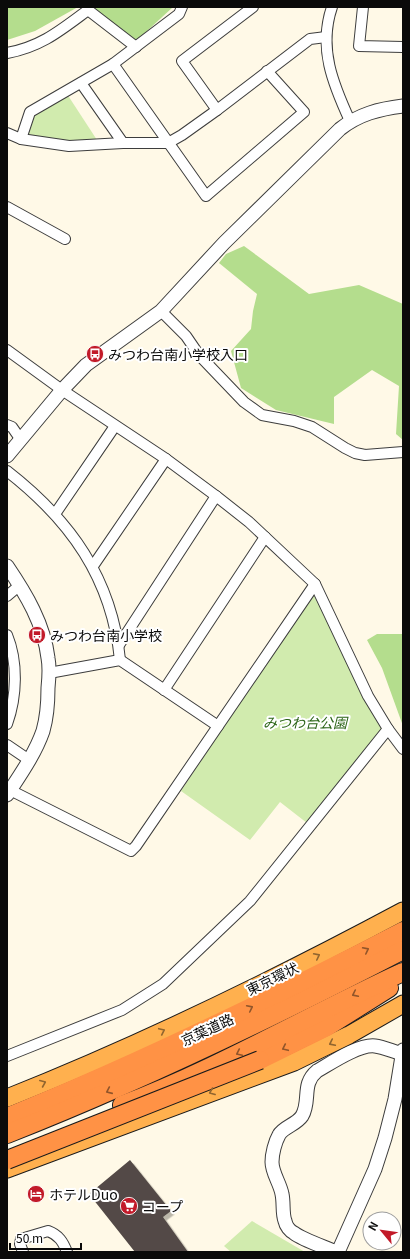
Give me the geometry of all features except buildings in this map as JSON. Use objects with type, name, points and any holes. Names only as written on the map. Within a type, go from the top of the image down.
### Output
[{"type":"highway","name":"東京環状","points":[[7,1098],[158,1034],[403,912]]},
{"type":"highway","name":"京葉道路","points":[[7,1134],[142,1068],[280,994],[403,931]]},
{"type":"highway","name":"京葉道路","points":[[7,1117],[142,1068],[300,1002],[403,950]]},
{"type":"highway","points":[[7,1161],[64,1128],[128,1103],[190,1076],[251,1047],[358,992],[403,972]]},
{"type":"highway","points":[[7,1161],[260,1060],[327,1027],[403,979]]},
{"type":"highway","points":[[7,1169],[294,1062],[348,1035],[403,1004]]},
{"type":"street","points":[[21,139],[30,112],[113,64],[179,14],[182,7]]},
{"type":"street","points":[[216,110],[182,61],[253,7]]},
{"type":"street","points":[[332,7],[327,20],[326,37],[330,70],[335,89],[350,121]]},
{"type":"street","points":[[364,7],[359,46],[403,47]]},
{"type":"street","points":[[7,53],[24,50],[54,36],[88,10],[136,48]]},
{"type":"street","points":[[7,133],[21,139],[69,146],[123,142],[168,143],[182,135],[310,39],[326,37]]},
{"type":"street","points":[[113,64],[206,196],[304,112],[268,71]]},
{"type":"street","points":[[81,83],[123,142]]},
{"type":"street","points":[[7,456],[62,390],[86,366],[96,357],[161,311],[224,244],[350,121],[380,109],[403,106]]},
{"type":"street","points":[[7,207],[65,239]]},
{"type":"street","points":[[161,311],[186,336],[199,355],[244,402],[262,415],[294,421],[312,428],[355,453],[366,455],[403,452]]},
{"type":"street","points":[[7,350],[62,390],[166,459],[216,496],[249,522],[315,584],[368,696],[403,749]]},
{"type":"street","points":[[7,425],[12,427],[20,440]]},
{"type":"street","points":[[55,514],[115,426]]},
{"type":"street","points":[[93,566],[166,459]]},
{"type":"street","points":[[7,471],[26,486],[55,514],[68,529],[93,566],[105,593],[112,615],[119,645],[120,660]]},
{"type":"street","points":[[119,645],[216,496]]},
{"type":"street","points":[[164,690],[265,537]]},
{"type":"street","points":[[7,566],[20,585],[43,632],[49,673],[48,706],[43,730],[29,760],[9,793],[131,851],[136,846],[315,584]]},
{"type":"street","points":[[7,596],[20,585]]},
{"type":"street","points":[[7,635],[13,660],[15,678],[14,697],[7,724]]},
{"type":"street","points":[[49,673],[120,660],[218,726]]},
{"type":"street","points":[[7,1056],[122,1010],[163,984],[250,901],[388,728]]},
{"type":"street","points":[[7,745],[29,760]]},
{"type":"street","points":[[403,1050],[403,1054],[400,1089],[375,1169],[337,1252],[294,1234],[288,1228],[285,1221],[282,1193],[272,1168],[272,1154],[279,1135],[302,1116],[311,1076],[317,1071],[359,1049],[367,1047],[374,1046],[403,1054]]},
{"type":"street","points":[[23,1252],[20,1244],[22,1239],[48,1231],[55,1233],[62,1241],[67,1252]]},
{"type":"green space","points":[[7,7],[78,7],[35,31],[7,40]]},
{"type":"green space","points":[[91,7],[173,7],[135,42]]},
{"type":"green space","points":[[67,94],[97,140],[68,145],[29,138],[27,134],[34,114]]},
{"type":"green space","points":[[244,246],[309,294],[359,285],[403,304],[403,440],[396,434],[399,386],[372,370],[334,397],[334,424],[276,410],[241,388],[231,351],[251,329],[257,294],[219,263],[226,254]]},
{"type":"green space","name":"みつわ台公園","points":[[313,591],[383,730],[307,823],[280,802],[250,840],[181,791]]},
{"type":"green space","points":[[377,634],[403,634],[403,726],[382,668],[367,640]]},
{"type":"green space","points":[[252,1221],[305,1252],[231,1252],[224,1246]]},
{"type":"place","name":"みつわ台南小学校入口","points":[[95,354]]},
{"type":"place","name":"みつわ台南小学校","points":[[37,635]]},
{"type":"place","name":"ホテルDuo","points":[[36,1194]]},
{"type":"place","name":"コープ","points":[[129,1206]]}]
